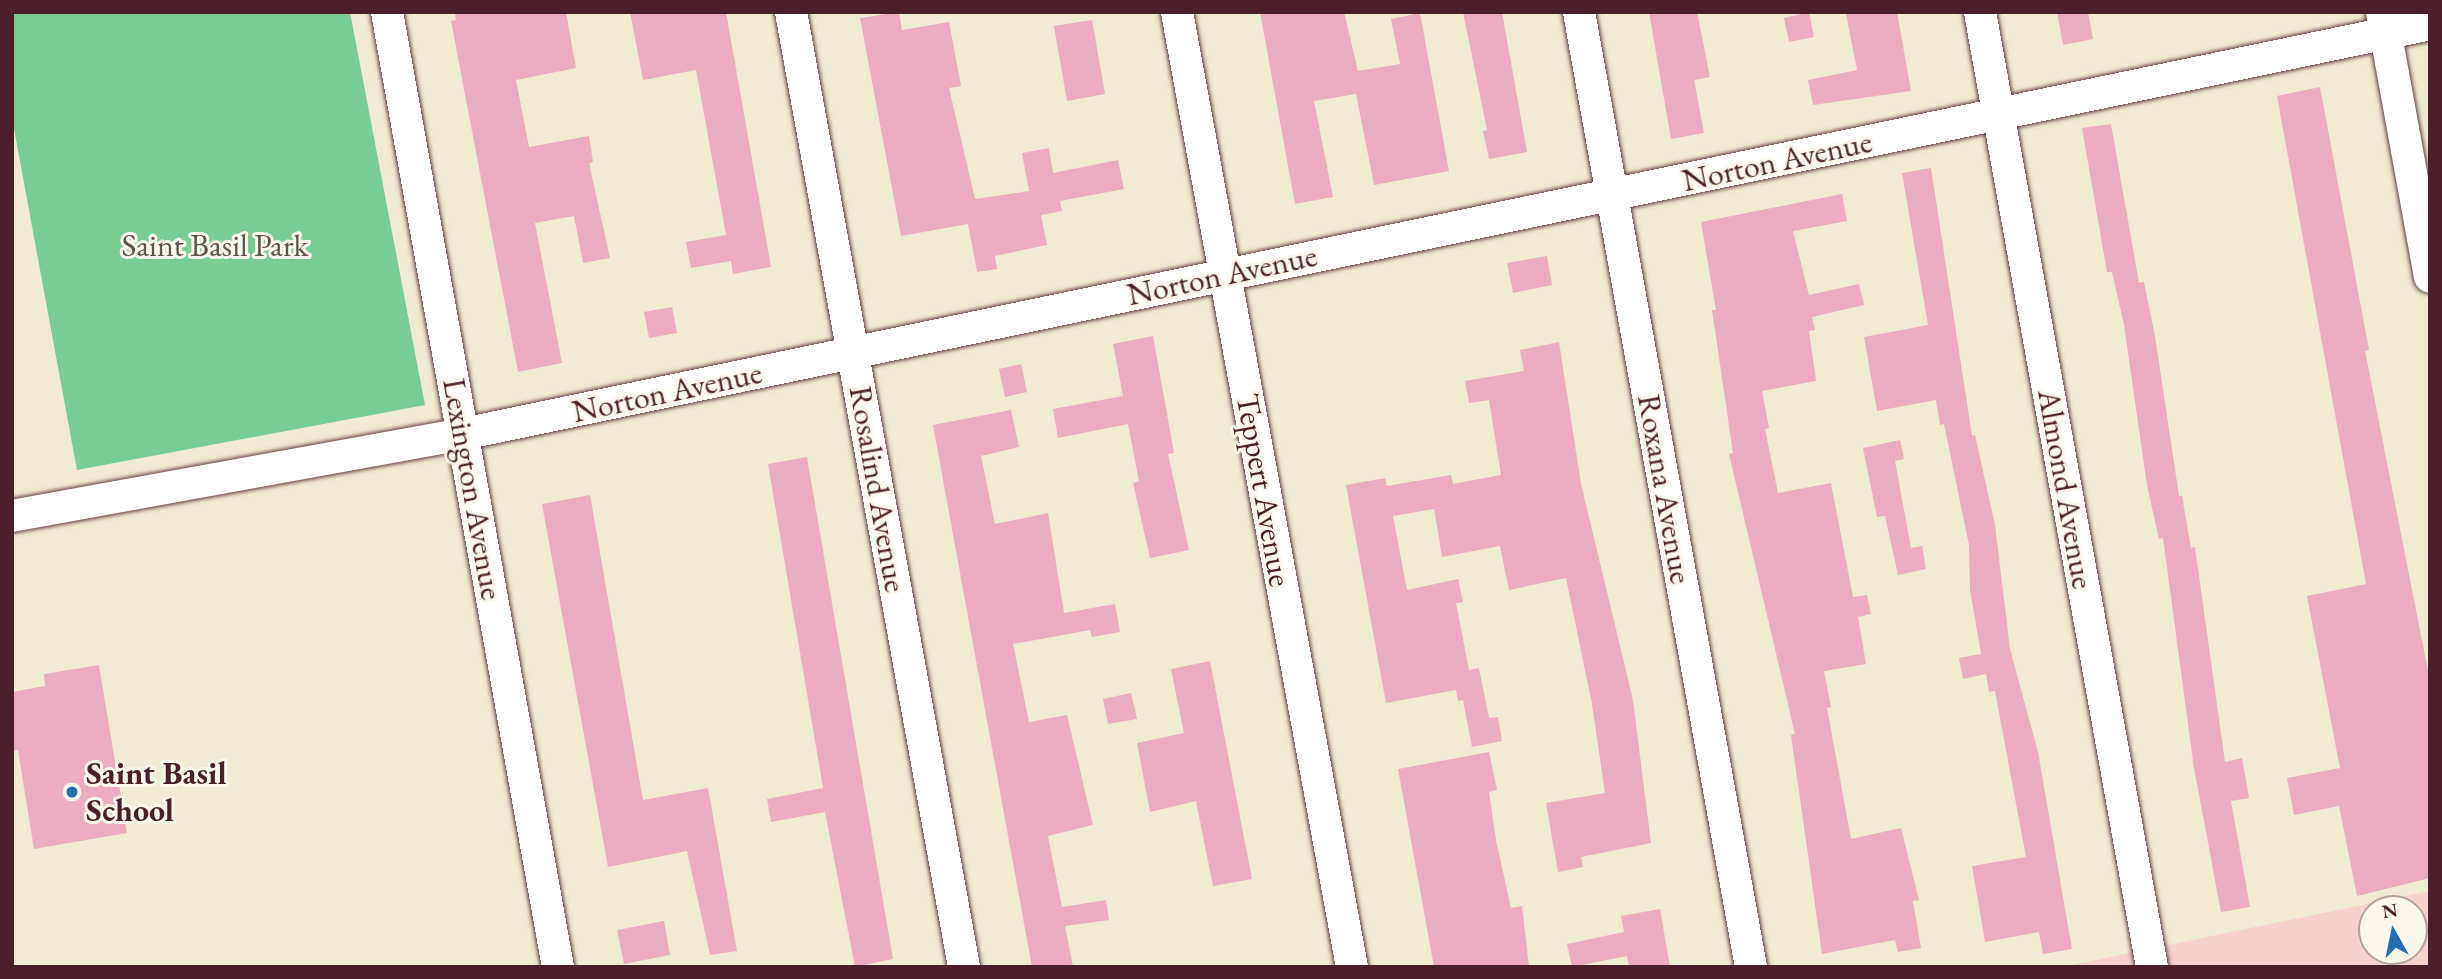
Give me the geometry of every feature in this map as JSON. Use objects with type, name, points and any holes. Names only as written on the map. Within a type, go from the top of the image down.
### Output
[{"type":"street","name":"Lexington Avenue","points":[[387,12],[558,967]]},
{"type":"street","name":"Rosalind Avenue","points":[[791,12],[964,967]]},
{"type":"street","name":"Teppert Avenue","points":[[1177,12],[1352,967]]},
{"type":"street","name":"Roxana Avenue","points":[[1579,12],[1751,967]]},
{"type":"street","name":"Almond Avenue","points":[[1980,12],[2152,967]]},
{"type":"street","name":"Norton Avenue","points":[[12,516],[463,434],[854,353],[1998,114],[2384,23],[2430,24]]},
{"type":"street","points":[[2384,23],[2430,276]]},
{"type":"shaded area","points":[[2430,891],[2430,967],[2062,967],[2358,906],[2358,965],[2428,965],[2428,895],[2411,895]]},
{"type":"green space","name":"Saint Basil Park","points":[[12,12],[350,12],[425,405],[77,470],[12,118]]},
{"type":"building","points":[[455,12],[566,12],[576,68],[516,80],[529,147],[589,136],[593,162],[589,163],[610,258],[583,263],[574,216],[535,223],[562,363],[518,372],[451,21],[456,20]]},
{"type":"building","points":[[630,12],[726,12],[771,267],[733,274],[731,261],[691,268],[686,242],[726,235],[696,70],[643,80]]},
{"type":"building","points":[[899,12],[902,30],[949,22],[961,86],[949,88],[975,199],[1029,191],[1022,153],[1049,148],[1053,173],[1118,160],[1124,189],[1060,201],[1062,211],[1041,215],[1047,245],[995,256],[997,269],[977,272],[968,224],[901,236],[860,18]]},
{"type":"building","points":[[1260,12],[1344,12],[1358,71],[1400,64],[1391,19],[1420,13],[1449,171],[1374,185],[1356,94],[1314,101],[1333,197],[1295,204]]},
{"type":"building","points":[[1463,12],[1502,12],[1527,152],[1489,159],[1483,131],[1487,130]]},
{"type":"building","points":[[1649,12],[1697,12],[1710,77],[1694,80],[1704,133],[1671,139]]},
{"type":"building","points":[[1809,12],[1814,37],[1789,42],[1784,18]]},
{"type":"building","points":[[1897,12],[1911,91],[1813,105],[1808,80],[1857,70],[1846,14]]},
{"type":"building","points":[[2057,12],[2088,12],[2093,39],[2063,45]]},
{"type":"building","points":[[1092,20],[1105,94],[1067,101],[1054,26]]},
{"type":"building","points":[[2320,87],[2369,350],[2365,351],[2430,681],[2430,878],[2357,896],[2339,806],[2294,815],[2287,778],[2340,768],[2307,596],[2366,584],[2277,96]]},
{"type":"building","points":[[2111,124],[2139,283],[2144,282],[2155,336],[2179,496],[2182,496],[2191,548],[2195,547],[2225,762],[2242,758],[2249,798],[2231,801],[2250,907],[2221,912],[2194,768],[2163,538],[2159,539],[2147,485],[2124,325],[2112,272],[2107,272],[2082,128]]},
{"type":"building","points":[[1931,168],[1972,436],[1975,435],[1995,525],[2010,649],[2038,752],[2072,949],[2043,954],[2039,932],[1985,942],[1972,866],[2026,857],[1995,691],[1989,692],[1986,674],[1963,679],[1959,658],[1981,654],[1970,590],[1969,545],[1944,424],[1940,425],[1936,400],[1877,411],[1864,337],[1928,325],[1902,173]]},
{"type":"building","points":[[1842,194],[1847,221],[1793,231],[1809,295],[1859,284],[1864,305],[1812,317],[1815,330],[1809,331],[1816,381],[1762,391],[1769,428],[1765,429],[1778,493],[1831,483],[1853,597],[1867,595],[1871,614],[1858,617],[1866,664],[1824,671],[1831,707],[1827,708],[1851,839],[1901,828],[1919,900],[1913,901],[1921,948],[1898,952],[1895,940],[1822,954],[1791,735],[1795,734],[1729,454],[1733,453],[1712,310],[1716,310],[1701,222]]},
{"type":"building","points":[[1547,256],[1552,285],[1513,293],[1507,263]]},
{"type":"building","points":[[672,307],[677,333],[649,338],[644,312]]},
{"type":"building","points":[[1153,336],[1174,453],[1168,454],[1189,550],[1150,558],[1133,483],[1139,481],[1128,424],[1058,438],[1053,409],[1123,396],[1113,344]]},
{"type":"building","points":[[1559,342],[1581,484],[1633,700],[1651,843],[1581,857],[1583,867],[1558,872],[1546,803],[1605,793],[1592,704],[1566,578],[1509,590],[1500,546],[1442,557],[1434,509],[1393,516],[1407,590],[1458,579],[1463,602],[1456,603],[1469,670],[1479,668],[1489,718],[1498,717],[1502,741],[1472,747],[1463,700],[1458,701],[1456,690],[1386,703],[1346,485],[1385,478],[1387,486],[1451,475],[1453,484],[1501,475],[1489,400],[1469,403],[1465,381],[1524,371],[1520,350]]},
{"type":"building","points":[[1021,364],[1027,392],[1005,397],[999,369]]},
{"type":"building","points":[[1011,410],[1019,447],[981,456],[995,524],[1048,513],[1064,613],[1115,604],[1120,632],[1092,637],[1090,630],[1013,644],[1029,722],[1067,715],[1093,825],[1048,836],[1062,907],[1106,900],[1109,920],[1065,926],[1073,967],[1032,967],[933,425]]},
{"type":"building","points":[[1900,440],[1904,459],[1895,461],[1911,548],[1922,546],[1926,569],[1898,575],[1885,516],[1877,517],[1863,448]]},
{"type":"building","points":[[807,457],[893,959],[855,967],[825,812],[771,822],[767,799],[823,788],[768,464]]},
{"type":"building","points":[[590,495],[643,800],[708,788],[737,951],[710,955],[687,851],[608,867],[542,504]]},
{"type":"building","points":[[1210,661],[1252,879],[1213,886],[1196,801],[1150,812],[1137,743],[1184,733],[1171,669]]},
{"type":"building","name":"Saint Basil School","points":[[99,665],[127,833],[34,849],[18,750],[12,751],[12,692],[45,686],[44,674]]},
{"type":"building","points":[[1131,693],[1137,719],[1108,724],[1103,699]]},
{"type":"building","points":[[1489,752],[1497,790],[1489,792],[1496,840],[1511,908],[1522,906],[1529,967],[1434,967],[1398,769]]},
{"type":"building","points":[[1660,909],[1670,967],[1629,967],[1627,956],[1572,967],[1567,944],[1624,932],[1621,916]]},
{"type":"building","points":[[664,921],[670,955],[624,964],[617,930]]},
{"type":"place","name":"Saint Basil School","points":[[72,792]]}]
